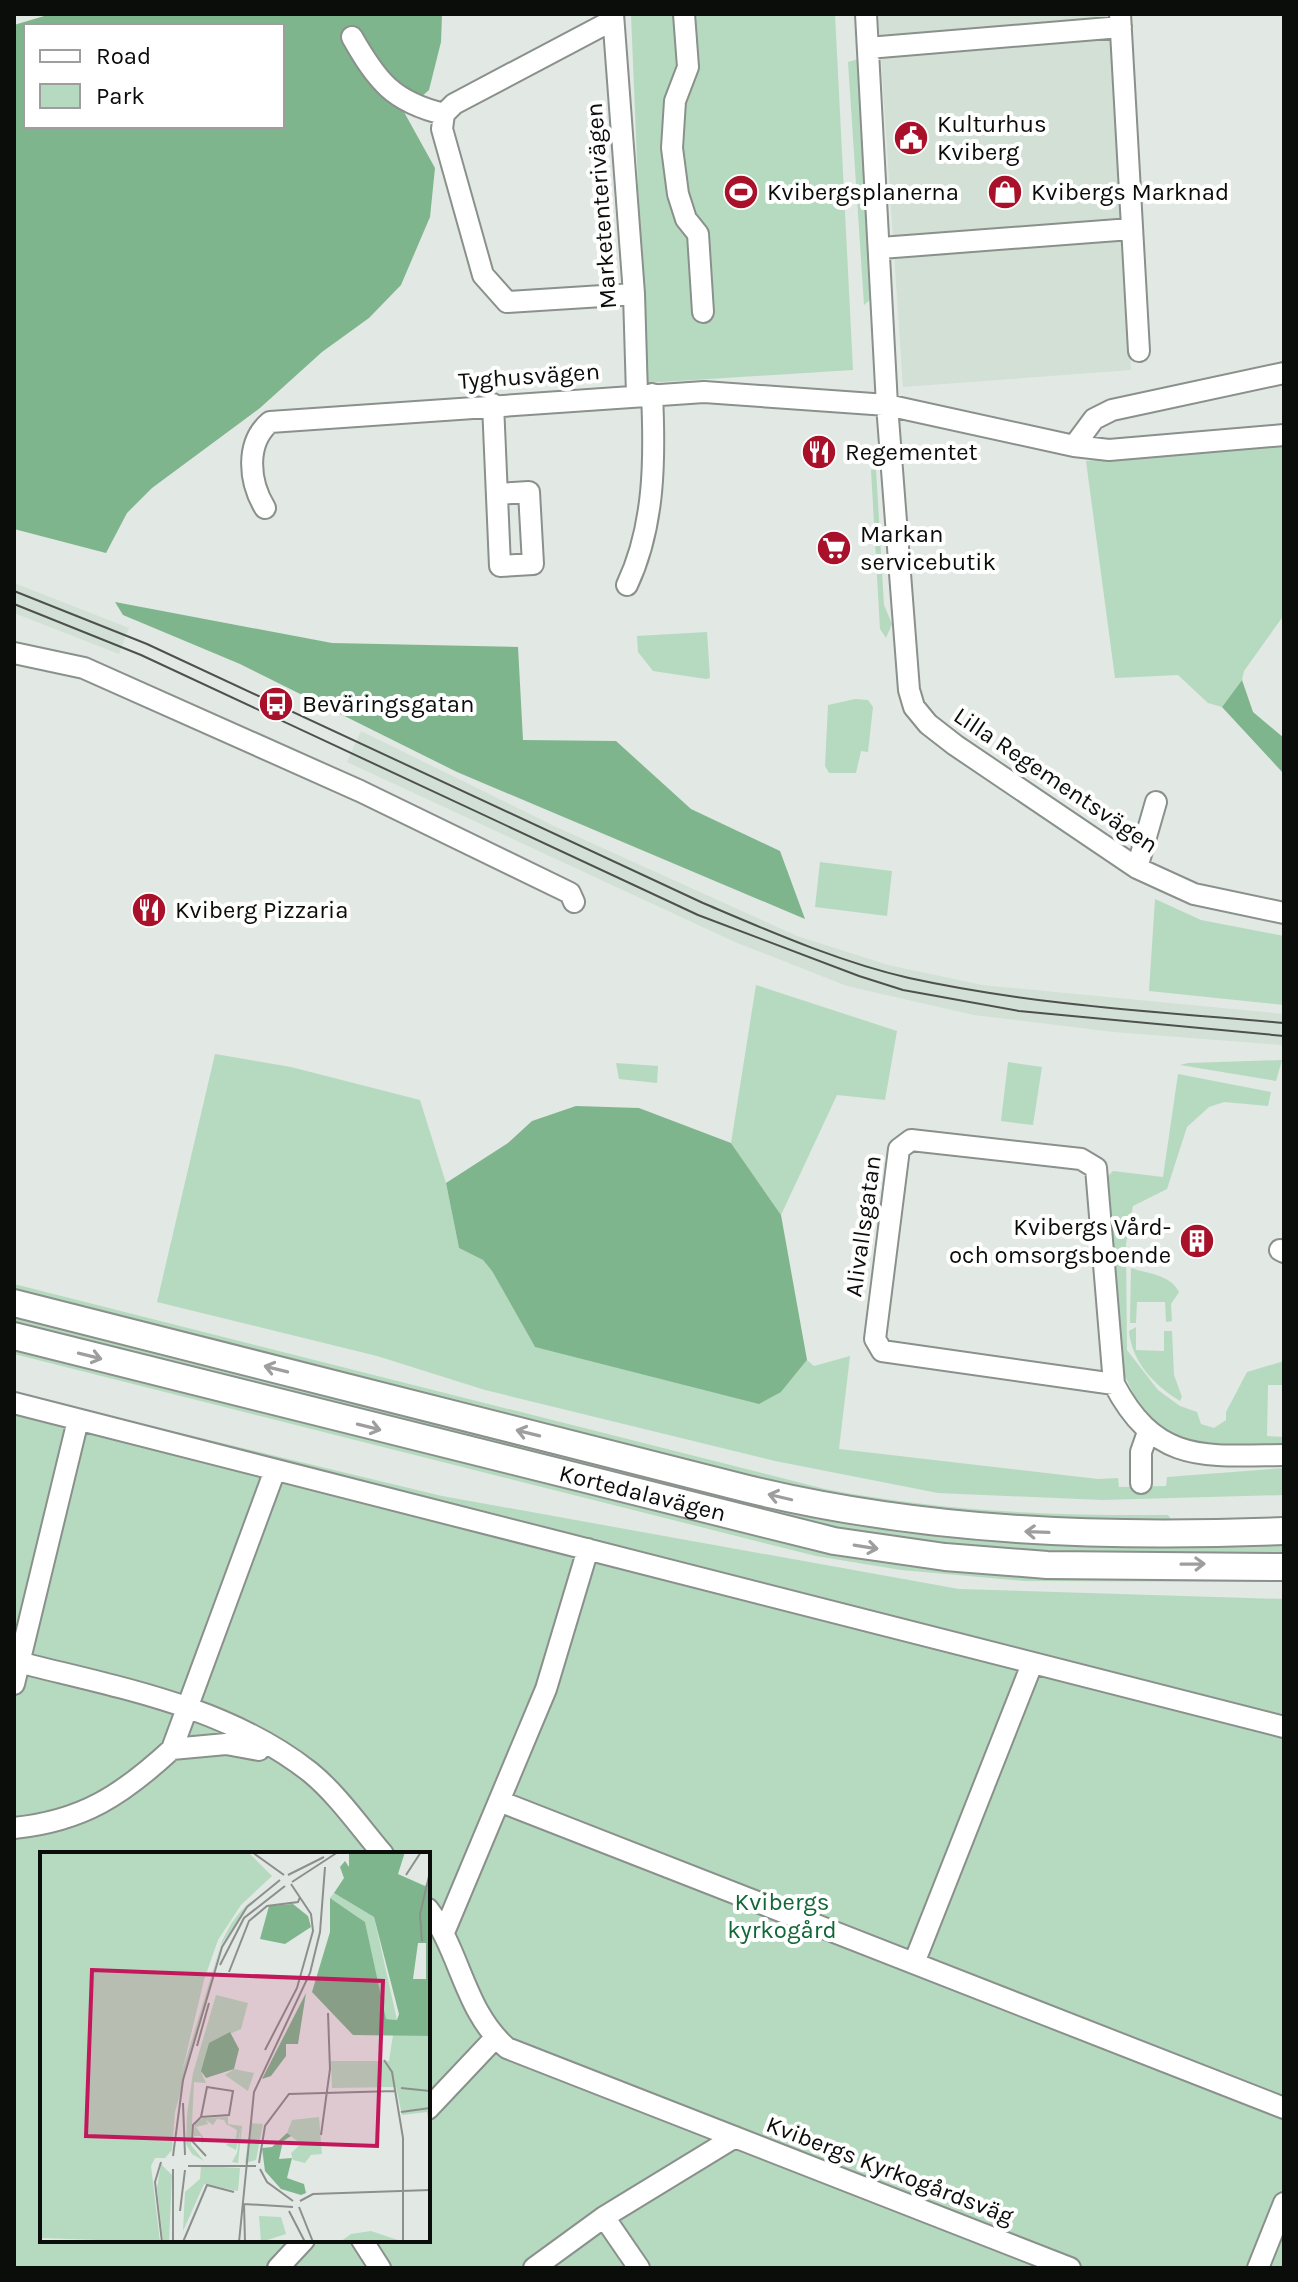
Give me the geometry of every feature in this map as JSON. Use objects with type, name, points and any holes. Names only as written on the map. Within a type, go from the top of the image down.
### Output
[{"type":"main road","name":"Kortedalavägen","points":[[14,1303],[748,1489],[860,1513],[1009,1530],[1284,1531]]},
{"type":"main road","name":"Kortedalavägen","points":[[14,1336],[726,1517],[834,1541],[945,1557],[1047,1565],[1284,1567]]},
{"type":"street","points":[[684,14],[688,67],[675,101],[672,148],[678,194],[686,219],[698,234],[703,312]]},
{"type":"street","name":"Lilla Regementsvägen","points":[[866,14],[881,248],[887,405],[905,652],[914,707],[928,724],[955,745],[1137,868],[1194,894],[1284,913]]},
{"type":"street","points":[[613,17],[454,104],[444,114],[442,129],[447,156],[483,275],[494,291],[507,302],[635,304]]},
{"type":"street","name":"Marketenterivägen","points":[[613,17],[644,395],[650,518],[642,555],[627,585]]},
{"type":"street","points":[[868,48],[1120,21],[1139,351]]},
{"type":"street","points":[[352,37],[386,89],[421,109],[444,114]]},
{"type":"street","points":[[881,248],[1131,229]]},
{"type":"street","points":[[1074,446],[1094,419],[1112,410],[1284,373]]},
{"type":"street","name":"Tyghusvägen","points":[[265,508],[253,489],[254,442],[270,422],[493,404],[704,392],[887,405]]},
{"type":"street","points":[[493,404],[497,494]]},
{"type":"street","points":[[887,405],[1074,446],[1109,450],[1284,435]]},
{"type":"street","points":[[14,653],[84,668],[213,725],[360,791],[570,893],[574,902]]},
{"type":"street","points":[[1137,868],[1156,802]]},
{"type":"street","name":"Alivallsgatan","points":[[1114,1384],[882,1351],[875,1339],[902,1144],[911,1140],[1081,1159],[1096,1168],[1114,1384],[1125,1406],[1148,1432],[1192,1452],[1284,1455]]},
{"type":"street","points":[[14,1403],[1284,1727]]},
{"type":"street","points":[[14,1684],[78,1420]]},
{"type":"street","points":[[1141,1483],[1141,1452],[1148,1432]]},
{"type":"street","points":[[14,1828],[59,1823],[105,1801],[140,1779],[172,1749],[275,1470]]},
{"type":"street","points":[[445,1930],[546,1689],[588,1549]]},
{"type":"street","points":[[17,1662],[108,1682],[188,1707],[287,1755],[313,1775],[381,1852]]},
{"type":"street","points":[[914,1963],[1032,1664]]},
{"type":"street","points":[[172,1749],[226,1744],[287,1755]]},
{"type":"street","points":[[499,1801],[1284,2108]]},
{"type":"street","points":[[430,1911],[445,1930],[480,2018],[507,2048],[735,2137]]},
{"type":"street","points":[[430,2107],[495,2038]]},
{"type":"street","name":"Kvibergs Kyrkogårdsväg","points":[[534,2268],[604,2217],[735,2137],[1038,2263],[1070,2268]]},
{"type":"street","points":[[1258,2268],[1284,2203]]},
{"type":"street","points":[[604,2217],[639,2268]]},
{"type":"street","points":[[278,2268],[302,2242]]},
{"type":"street","points":[[363,2242],[380,2268]]},
{"type":"shaded area","name":"Kvibergs Marknad","points":[[878,14],[1110,14],[1131,370],[903,387]]},
{"type":"shaded area","points":[[14,583],[129,628],[119,654],[14,613]]},
{"type":"shaded area","points":[[361,731],[556,827],[797,936],[888,965],[982,985],[1284,1014],[1283,1045],[1114,1032],[974,1015],[847,986],[735,942],[347,762]]},
{"type":"green space","points":[[51,14],[442,14],[441,42],[429,90],[404,112],[435,168],[430,217],[401,285],[369,318],[322,352],[260,408],[152,488],[127,513],[106,553],[14,529],[14,25]]},
{"type":"green space","name":"Kvibergsplanerna","points":[[631,14],[835,14],[853,370],[646,383]]},
{"type":"green space","points":[[858,59],[873,297],[864,305],[848,62]]},
{"type":"green space","points":[[1284,443],[1284,615],[1244,671],[1242,680],[1222,707],[1208,703],[1178,675],[1115,678],[1086,461]]},
{"type":"green space","points":[[876,469],[884,605],[892,624],[886,638],[880,629],[871,470]]},
{"type":"green space","points":[[115,602],[332,643],[518,647],[523,740],[616,741],[691,809],[780,851],[805,919],[457,772],[240,664],[123,615]]},
{"type":"green space","points":[[707,632],[710,678],[653,671],[638,652],[637,636]]},
{"type":"green space","points":[[1242,680],[1253,712],[1284,738],[1284,774],[1222,707]]},
{"type":"green space","points":[[855,699],[868,700],[873,707],[868,752],[861,751],[856,773],[829,773],[825,766],[828,705]]},
{"type":"green space","points":[[820,862],[892,871],[887,916],[815,907]]},
{"type":"green space","points":[[1155,899],[1201,920],[1284,936],[1284,1005],[1149,991]]},
{"type":"green space","points":[[756,985],[897,1031],[885,1100],[837,1095],[781,1215],[731,1143]]},
{"type":"green space","points":[[215,1054],[291,1067],[420,1100],[446,1183],[459,1248],[483,1260],[492,1271],[535,1347],[781,1392],[807,1360],[814,1366],[850,1356],[839,1449],[1098,1479],[1118,1478],[1119,1487],[1166,1486],[1167,1477],[1284,1468],[1284,1495],[1102,1500],[938,1493],[775,1461],[485,1390],[377,1356],[157,1302]]},
{"type":"green space","points":[[1282,1060],[1276,1081],[1180,1065],[1188,1063]]},
{"type":"green space","points":[[1008,1062],[1042,1067],[1033,1125],[1001,1121]]},
{"type":"green space","points":[[616,1063],[658,1066],[657,1083],[619,1079]]},
{"type":"green space","points":[[1178,1074],[1271,1092],[1268,1106],[1224,1102],[1209,1107],[1187,1127],[1167,1189],[1133,1206],[1126,1244],[1127,1350],[1158,1390],[1180,1406],[1197,1412],[1201,1424],[1214,1428],[1226,1420],[1226,1412],[1247,1372],[1284,1361],[1284,1385],[1268,1385],[1267,1436],[1284,1437],[1284,1448],[1234,1448],[1180,1440],[1145,1418],[1122,1370],[1107,1177],[1113,1171],[1163,1177]]},
{"type":"green space","points":[[576,1106],[639,1108],[731,1143],[781,1215],[807,1360],[781,1392],[759,1404],[535,1347],[492,1271],[483,1260],[459,1248],[446,1183],[508,1143],[532,1121]]},
{"type":"green space","points":[[1131,1268],[1164,1278],[1175,1286],[1179,1292],[1171,1304],[1172,1321],[1166,1322],[1165,1302],[1137,1302],[1136,1323],[1130,1323]]},
{"type":"green space","points":[[14,1284],[825,1489],[953,1507],[1039,1513],[1168,1515],[1171,1519],[1003,1518],[876,1504],[742,1475],[14,1290]]},
{"type":"green space","points":[[14,1314],[810,1516],[927,1534],[1039,1543],[1284,1542],[1284,1560],[1018,1551],[836,1529],[14,1324]]},
{"type":"green space","points":[[1136,1327],[1136,1350],[1164,1351],[1164,1331],[1172,1331],[1174,1375],[1182,1397],[1180,1401],[1153,1380],[1139,1362],[1129,1331]]},
{"type":"green space","points":[[14,1348],[755,1536],[875,1560],[1284,1574],[1284,1582],[1025,1581],[901,1570],[816,1556],[14,1354]]},
{"type":"green space","name":"Kvibergs kyrkogård","points":[[14,1393],[442,1496],[959,1589],[1284,1599],[1284,2268],[14,2268]]},
{"type":"tram line","points":[[14,591],[147,644],[703,903],[830,955],[909,978],[1002,995],[1284,1023]]},
{"type":"tram line","points":[[14,604],[141,655],[698,915],[859,976],[903,990],[1019,1011],[1284,1036]]},
{"type":"place","name":"Kulturhus Kviberg","points":[[911,138]]},
{"type":"place","name":"Kvibergsplanerna","points":[[741,192]]},
{"type":"place","name":"Kvibergs Marknad","points":[[1005,192]]},
{"type":"place","name":"Regementet","points":[[819,452]]},
{"type":"place","name":"Markan servicebutik","points":[[834,548]]},
{"type":"place","name":"Beväringsgatan","points":[[276,704]]},
{"type":"place","name":"Kviberg Pizzaria","points":[[149,910]]},
{"type":"place","name":"Kvibergs Vård- och omsorgsboende","points":[[1197,1241]]}]
